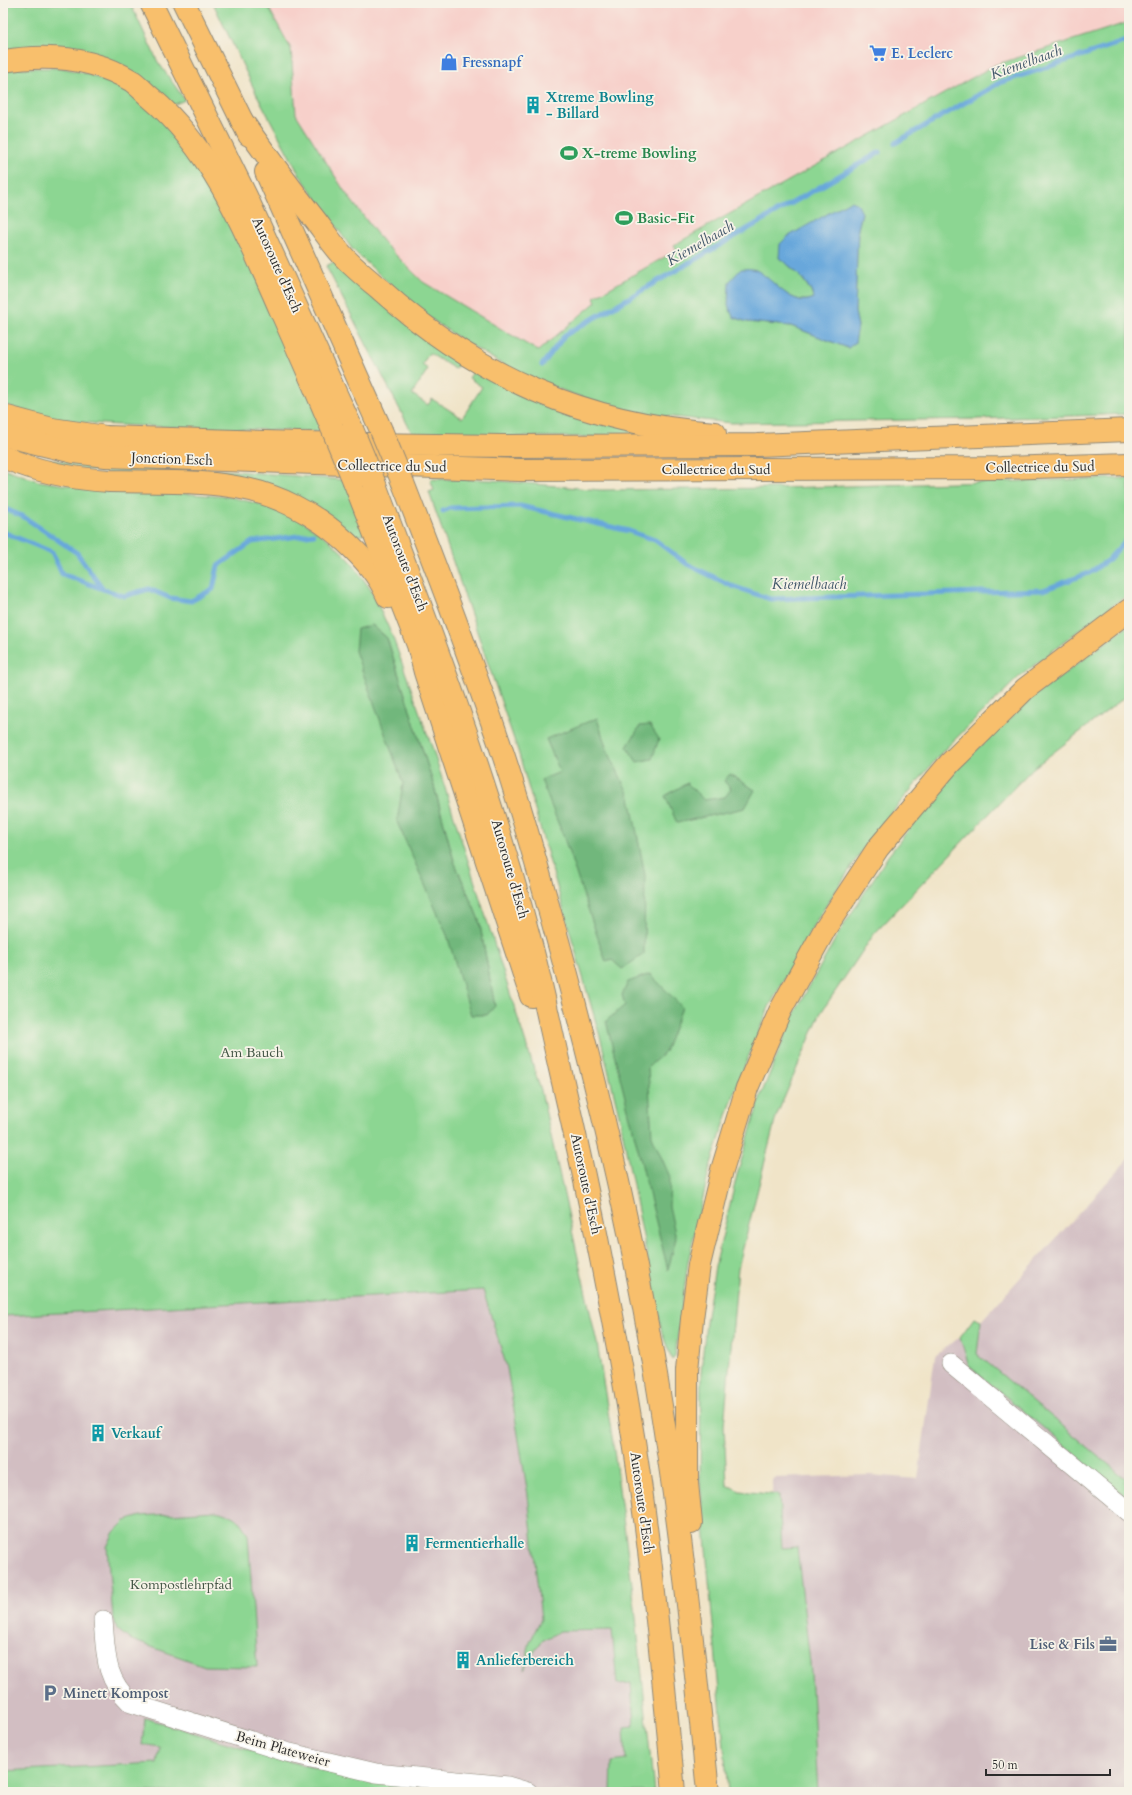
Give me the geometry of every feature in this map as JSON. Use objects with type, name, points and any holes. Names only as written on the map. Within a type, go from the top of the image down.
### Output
[{"type":"highway","name":"Autoroute d'Esch","points":[[152,3],[246,196],[364,481],[436,643],[496,822],[530,940],[598,1239],[634,1443],[656,1607],[674,1792]]},
{"type":"highway","name":"Autoroute d'Esch","points":[[184,3],[279,198],[403,483],[452,612],[506,764],[533,850],[586,1045],[606,1128],[629,1229],[650,1336],[666,1440],[708,1790]]},
{"type":"highway","points":[[3,61],[24,58],[66,58],[94,65],[132,81],[165,110],[204,157],[249,238],[342,428]]},
{"type":"highway","points":[[242,121],[344,257],[413,319],[456,349],[508,379],[565,403],[605,416],[643,424],[699,431],[757,435],[1004,436]]},
{"type":"highway","points":[[3,416],[52,429],[106,437],[306,443],[504,446],[749,445],[1129,430]]},
{"type":"highway","name":"Jonction Esch","points":[[3,435],[42,446],[106,456],[302,464]]},
{"type":"highway","points":[[3,457],[44,471],[107,480],[184,482],[236,487],[276,498],[306,511],[337,534],[359,554],[382,584],[410,651],[425,672]]},
{"type":"highway","name":"Collectrice du Sud","points":[[302,464],[520,470],[993,468],[1129,464]]},
{"type":"highway","points":[[364,481],[418,644],[425,672],[516,953],[570,1113]]},
{"type":"highway","points":[[708,1790],[707,1697],[687,1483],[687,1370],[699,1265],[722,1170],[747,1088],[780,1011],[826,927],[878,848],[950,763],[1025,689],[1129,610]]},
{"type":"street","points":[[951,1364],[1129,1512]]},
{"type":"street","name":"Beim Plateweier","points":[[103,1620],[105,1654],[109,1670],[118,1691],[131,1703],[286,1752],[376,1773],[508,1786],[528,1792]]},
{"type":"shaded area","points":[[266,3],[1129,3],[1129,22],[995,65],[674,244],[677,250],[594,297],[596,302],[538,351],[423,282],[383,242],[345,192],[296,114],[291,49]]},
{"type":"shaded area","points":[[1129,1158],[1129,1792],[818,1792],[811,1672],[797,1548],[782,1548],[779,1495],[772,1494],[773,1478],[870,1475],[918,1479],[935,1356],[960,1337],[974,1318],[981,1321]]},
{"type":"shaded area","name":"Minett Kompost","points":[[483,1290],[507,1368],[528,1495],[541,1619],[530,1641],[525,1668],[540,1642],[560,1631],[612,1630],[617,1683],[631,1682],[634,1726],[624,1727],[626,1761],[611,1792],[491,1792],[375,1783],[283,1760],[145,1718],[142,1744],[160,1747],[157,1763],[3,1771],[3,1316]]},
{"type":"green space","points":[[3,3],[130,3],[158,62],[185,100],[170,106],[135,75],[3,54]]},
{"type":"green space","points":[[213,3],[266,3],[291,49],[296,114],[345,192],[383,242],[423,282],[538,351],[596,302],[594,297],[677,250],[674,245],[995,65],[1129,22],[1129,414],[976,419],[732,423],[644,414],[607,405],[569,393],[514,371],[460,339],[418,310],[352,249],[299,174],[256,93]],"holes":[[[862,213],[858,229],[855,312],[858,326],[848,348],[791,326],[747,322],[741,320],[755,270],[790,296],[806,300],[814,298],[799,275],[779,258],[787,237]]]},
{"type":"green space","points":[[21,68],[63,68],[88,74],[126,90],[156,111],[195,159],[241,240],[327,432],[131,426],[87,423],[44,416],[3,404],[3,71]]},
{"type":"green space","points":[[338,260],[460,361],[455,369],[429,353],[422,365],[428,369],[412,394],[428,405],[432,399],[462,418],[482,387],[469,378],[475,369],[644,431],[644,437],[414,437],[326,266]]},
{"type":"green space","points":[[13,451],[40,458],[108,468],[234,471],[345,480],[365,533],[353,538],[309,506],[41,462]]},
{"type":"green space","name":"Am Bauch","points":[[3,468],[38,481],[107,491],[177,493],[230,497],[272,507],[301,520],[328,539],[349,559],[371,590],[392,635],[432,747],[541,1091],[597,1343],[613,1443],[635,1608],[654,1792],[611,1792],[612,1762],[626,1760],[624,1727],[634,1726],[631,1683],[617,1684],[612,1630],[560,1631],[540,1642],[524,1670],[530,1641],[541,1619],[528,1495],[507,1368],[483,1290],[3,1316]],"holes":[[[372,625],[387,638],[434,786],[454,861],[479,920],[488,970]]]},
{"type":"green space","points":[[1129,478],[1129,594],[1096,617],[1019,677],[943,751],[869,840],[818,918],[769,1007],[738,1082],[710,1167],[688,1262],[675,1356],[672,1360],[662,1333],[620,1119],[601,1040],[518,751],[429,492],[434,490],[430,479],[490,480],[601,490],[780,488]]},
{"type":"green space","points":[[372,625],[387,638],[434,786],[454,861],[479,920],[495,1006],[487,1015],[471,1015],[447,935],[397,822],[403,783],[355,651],[357,629]]},
{"type":"green space","points":[[1129,625],[1129,694],[1032,769],[874,934],[820,1014],[776,1117],[738,1268],[724,1426],[727,1485],[740,1491],[779,1495],[782,1548],[797,1547],[811,1672],[818,1792],[728,1792],[700,1482],[701,1373],[706,1322],[715,1267],[737,1175],[761,1095],[793,1016],[837,936],[888,856],[956,769],[1033,697]]},
{"type":"green space","points":[[597,718],[606,747],[630,797],[645,875],[644,954],[622,969],[612,960],[606,962],[564,838],[541,780],[560,772],[546,739]]},
{"type":"green space","points":[[650,725],[659,739],[652,759],[637,762],[627,747],[640,726]]},
{"type":"green space","points":[[730,774],[755,790],[745,808],[677,823],[665,796],[687,783],[704,800],[725,797],[731,789],[724,781]]},
{"type":"green space","points":[[650,974],[682,1007],[665,1052],[648,1067],[652,1136],[670,1177],[669,1206],[676,1238],[668,1270],[606,1021],[625,1005],[622,995],[628,982]]},
{"type":"green space","points":[[974,1318],[981,1321],[977,1354],[1126,1479],[1123,1482],[1129,1487],[1129,1499],[969,1366],[960,1337]]},
{"type":"green space","name":"Kompostlehrpfad","points":[[215,1511],[235,1518],[239,1521],[248,1535],[257,1667],[205,1666],[129,1639],[117,1629],[113,1617],[107,1547],[114,1532],[125,1521],[141,1516]]},
{"type":"green space","points":[[145,1718],[283,1760],[375,1783],[491,1792],[3,1792],[3,1771],[157,1763],[160,1747],[142,1744]]},
{"type":"water","points":[[850,201],[857,203],[862,213],[858,229],[855,312],[858,326],[855,343],[848,348],[791,326],[747,322],[733,317],[728,305],[729,282],[741,269],[756,270],[784,292],[798,300],[814,298],[800,275],[779,258],[780,244],[787,237]]},
{"type":"waterway","name":"Kiemelbaach","points":[[895,143],[999,83],[1129,40]]},
{"type":"waterway","name":"Kiemelbaach","points":[[542,365],[565,335],[880,152]]},
{"type":"waterway","name":"Kiemelbaach","points":[[443,511],[450,508],[520,506],[629,531],[655,540],[687,564],[732,586],[770,599],[1043,590],[1089,573],[1108,560],[1129,537]]},
{"type":"waterway","name":"Kiemelbaach","points":[[3,508],[24,517],[77,553],[103,589],[124,596],[149,589],[170,598],[191,601],[213,589],[218,566],[252,542],[314,534]]},
{"type":"waterway","points":[[3,532],[52,552],[62,574],[103,589]]},
{"type":"place","name":"E. Leclerc","points":[[878,53]]},
{"type":"place","name":"Fressnapf","points":[[449,62]]},
{"type":"place","name":"Xtreme Bowling - Billard","points":[[533,105]]},
{"type":"place","name":"X-treme Bowling","points":[[569,153]]},
{"type":"place","name":"Basic-Fit","points":[[624,218]]},
{"type":"place","name":"Verkauf","points":[[98,1433]]},
{"type":"place","name":"Fermentierhalle","points":[[412,1543]]},
{"type":"place","name":"Lise & Fils","points":[[1108,1644]]},
{"type":"place","name":"Anlieferbereich","points":[[463,1660]]},
{"type":"place","name":"Minett Kompost","points":[[50,1693]]}]
